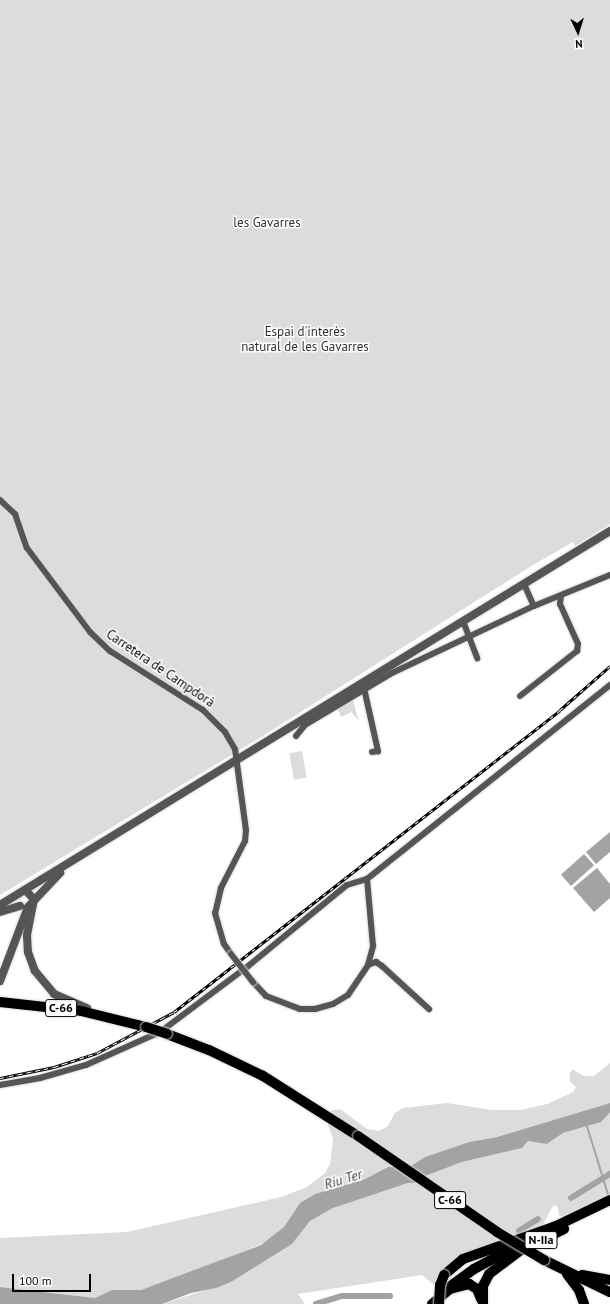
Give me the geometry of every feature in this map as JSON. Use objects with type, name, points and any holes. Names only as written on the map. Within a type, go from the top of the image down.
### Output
[{"type":"main road","name":"C-66","points":[[0,1002],[60,1008],[121,1020],[168,1034],[216,1053],[263,1076],[358,1136],[497,1232],[570,1274],[610,1292]]},
{"type":"main road","name":"N-IIa","points":[[429,1304],[474,1270],[610,1200]]},
{"type":"main road","name":"N-IIa","points":[[438,1304],[461,1285],[521,1250],[610,1206]]},
{"type":"main road","points":[[438,1304],[439,1292],[444,1275],[463,1259],[559,1225]]},
{"type":"main road","points":[[483,1304],[483,1286],[489,1274],[521,1250]]},
{"type":"main road","points":[[570,1274],[610,1280]]},
{"type":"main road","points":[[570,1274],[579,1290],[584,1304]]},
{"type":"main road","points":[[432,1304],[450,1289],[468,1284],[477,1289],[483,1304]]},
{"type":"street","name":"Carretera de Campdorà","points":[[0,500],[15,514],[22,539],[27,548],[90,632],[110,651],[173,689],[210,716],[225,732],[235,749],[245,842],[221,888],[215,913],[224,944],[253,982],[266,996],[279,1003],[300,1009],[315,1009],[333,1004],[348,995],[368,965],[373,946],[367,879]]},
{"type":"street","points":[[0,905],[75,861],[610,531]]},
{"type":"street","points":[[296,736],[305,725],[364,688],[469,636],[534,606],[610,575]]},
{"type":"street","points":[[524,584],[534,606]]},
{"type":"street","points":[[520,696],[577,651],[578,644],[560,604],[561,596]]},
{"type":"street","points":[[463,621],[477,658]]},
{"type":"street","points":[[364,688],[378,751],[372,752]]},
{"type":"street","points":[[0,1085],[40,1078],[86,1065],[160,1032],[247,967],[347,885],[367,879],[609,688]]},
{"type":"street","points":[[0,912],[24,907],[75,861]]},
{"type":"street","points":[[25,890],[34,899]]},
{"type":"street","points":[[16,896],[17,904],[24,907]]},
{"type":"street","points":[[34,899],[28,920],[27,942],[31,961],[38,977],[63,1000],[110,1014],[121,1020]]},
{"type":"street","points":[[0,981],[24,907]]},
{"type":"street","points":[[368,965],[374,962],[382,966],[429,1010]]},
{"type":"green space","name":"Espai d'interès natural de les Gavarres","points":[[0,0],[610,0],[610,524],[575,546],[573,542],[533,565],[261,737],[0,895]]},
{"type":"green space","points":[[353,699],[359,721],[351,712],[341,717],[338,709]]},
{"type":"green space","points":[[302,751],[307,778],[294,780],[289,753]]},
{"type":"green space","points":[[610,1063],[610,1103],[497,1137],[469,1142],[425,1157],[411,1166],[388,1167],[365,1179],[315,1194],[300,1203],[284,1227],[266,1242],[211,1265],[141,1290],[123,1290],[96,1298],[0,1287],[0,1238],[127,1232],[281,1197],[307,1187],[325,1173],[330,1164],[333,1139],[327,1122],[331,1111],[340,1109],[367,1129],[379,1131],[388,1126],[395,1113],[403,1108],[447,1103],[492,1110],[521,1110],[547,1104],[573,1092],[576,1087],[570,1082],[570,1073],[572,1069],[584,1076],[594,1076]]},
{"type":"green space","points":[[610,1112],[610,1197],[564,1219],[559,1215],[557,1205],[553,1206],[541,1228],[438,1276],[434,1285],[422,1275],[298,1294],[305,1304],[162,1304],[231,1282],[292,1244],[310,1221],[335,1207],[408,1183],[415,1183],[425,1176],[462,1162],[522,1148],[528,1141],[547,1144],[563,1133],[591,1125]]},
{"type":"shaded area","points":[[610,832],[610,852],[596,864],[586,852]]},
{"type":"shaded area","points":[[584,854],[594,865],[571,886],[561,875]]},
{"type":"shaded area","points":[[597,868],[610,884],[610,898],[594,912],[573,888]]},
{"type":"shaded area","points":[[610,1103],[610,1112],[601,1122],[563,1133],[547,1144],[528,1141],[522,1148],[462,1162],[425,1176],[415,1183],[408,1183],[333,1208],[310,1221],[292,1244],[231,1282],[216,1288],[191,1293],[162,1304],[0,1304],[0,1287],[95,1298],[112,1290],[141,1290],[261,1245],[284,1227],[300,1203],[315,1194],[365,1179],[388,1167],[411,1166],[425,1157],[469,1142],[497,1137]]},
{"type":"waterway","points":[[587,1125],[609,1196]]},
{"type":"waterway","points":[[571,1198],[610,1174]]},
{"type":"waterway","points":[[519,1231],[538,1219]]},
{"type":"waterway","points":[[316,1304],[342,1296],[390,1296]]},
{"type":"railway","points":[[0,1078],[54,1067],[97,1053],[174,1012],[560,710],[610,666]]},
{"type":"park label","name":"les Gavarres","points":[[267,223]]},
{"type":"water label","name":"Riu Ter","points":[[343,1179]]}]
